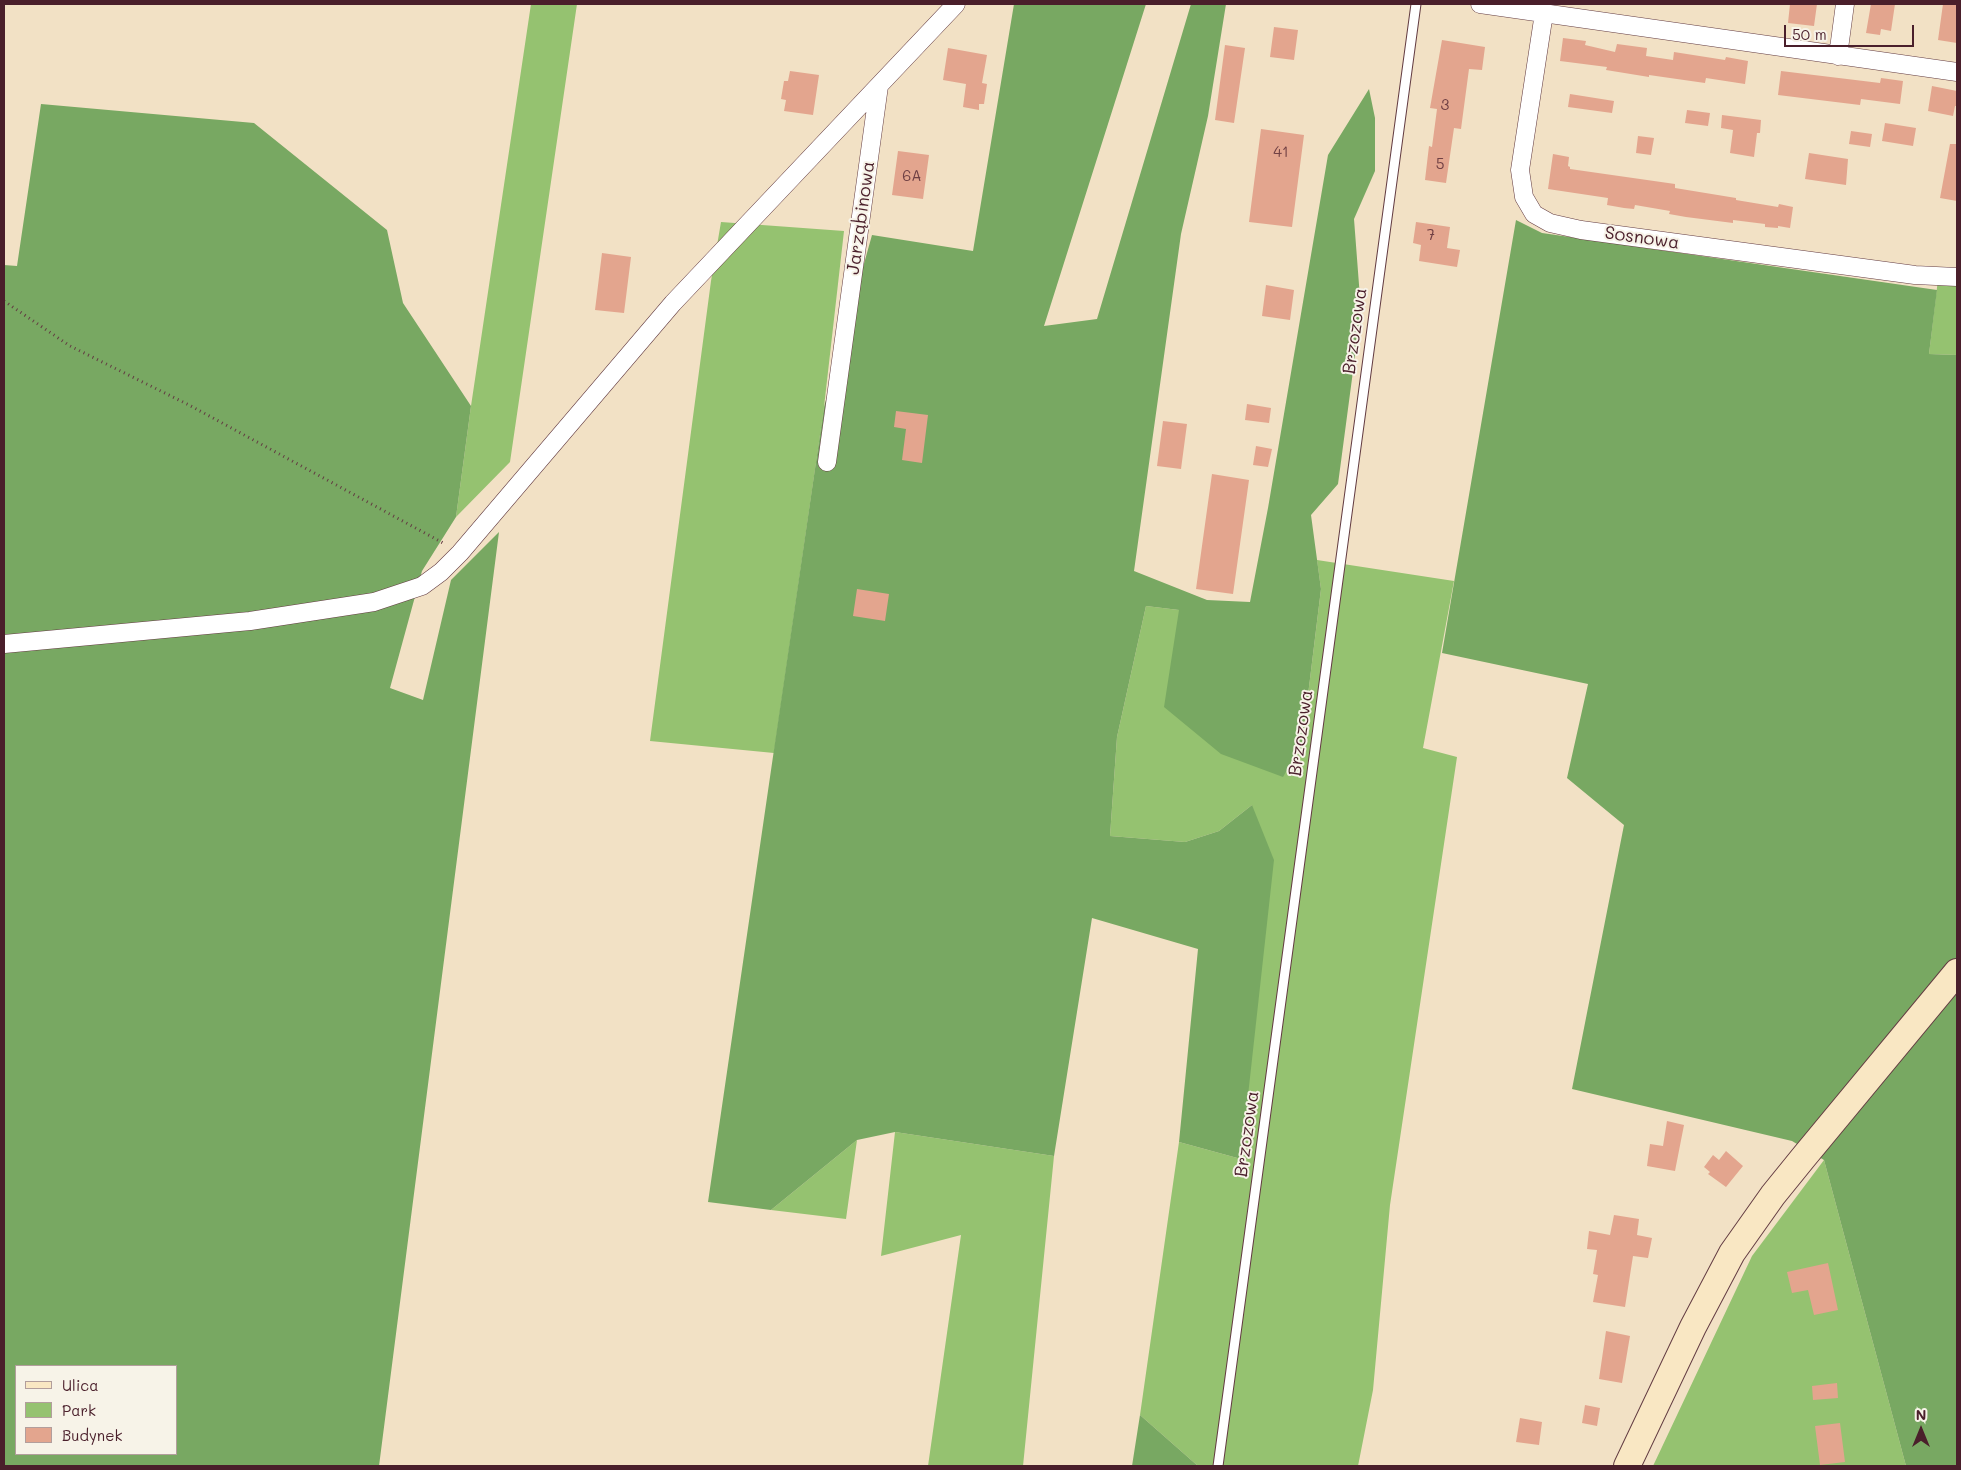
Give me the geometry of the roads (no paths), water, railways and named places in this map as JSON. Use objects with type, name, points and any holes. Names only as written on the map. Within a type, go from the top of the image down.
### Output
[{"type":"street","points":[[4,644],[250,621],[374,602],[422,586],[441,572],[460,553],[673,303],[956,4]]},
{"type":"street","points":[[1480,4],[1957,72]]},
{"type":"street","points":[[1838,56],[1845,4]]},
{"type":"street","name":"Sosnowa","points":[[1544,13],[1520,170],[1524,197],[1534,214],[1550,223],[1581,230],[1915,275],[1957,277]]},
{"type":"street","name":"Jarząbinowa","points":[[827,462],[879,86]]},
{"type":"street","points":[[1627,1466],[1693,1327],[1732,1253],[1802,1158],[1957,972]]},
{"type":"lane","name":"Brzozowa","points":[[1218,1466],[1416,4]]}]
